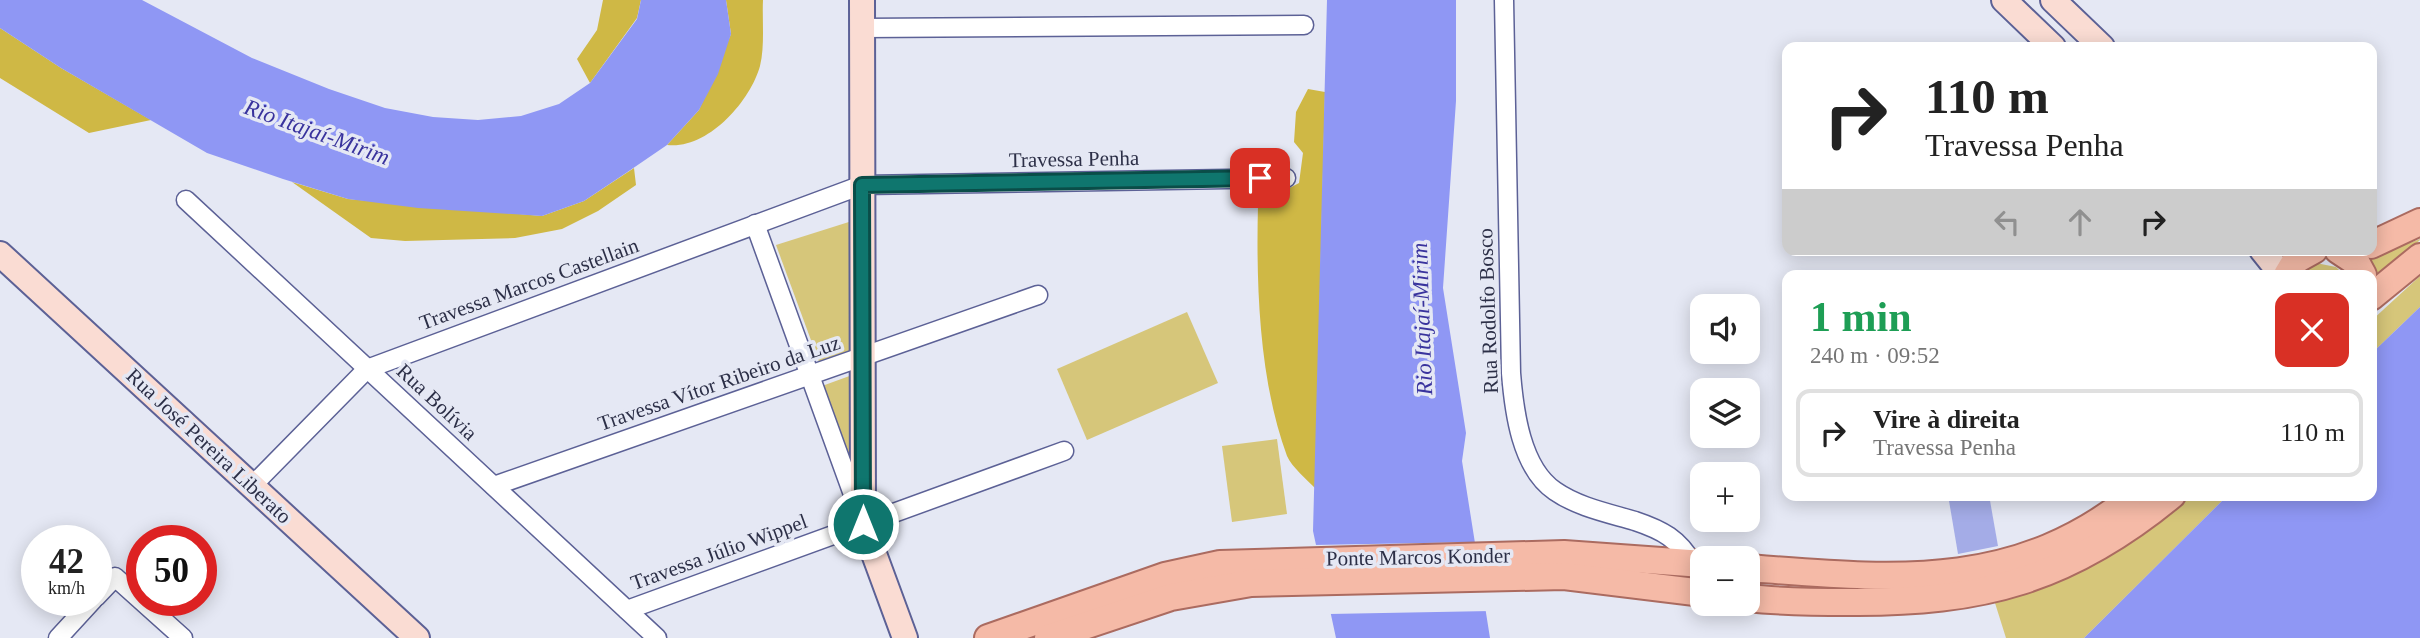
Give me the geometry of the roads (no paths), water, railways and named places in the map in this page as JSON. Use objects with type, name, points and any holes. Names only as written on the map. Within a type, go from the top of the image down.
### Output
[{"type":"main road","points":[[862,0],[863,524],[905,638]]},
{"type":"main road","points":[[2004,0],[2048,42]]},
{"type":"main road","points":[[2053,0],[2097,42]]},
{"type":"main road","points":[[2377,244],[2420,222]]},
{"type":"main road","name":"Rua José Pereira Liberato","points":[[0,254],[417,638]]},
{"type":"main road","points":[[2268,256],[2280,270]]},
{"type":"main road","points":[[2289,270],[2296,260],[2303,256]]},
{"type":"main road","points":[[2377,292],[2420,257]]},
{"type":"main road","points":[[1760,569],[1832,575],[1906,576],[1948,573],[2023,559],[2078,536],[2127,501]]},
{"type":"main road","points":[[1760,599],[1819,602],[1913,601],[1995,591],[2082,558],[2129,530],[2165,501]]},
{"type":"main road","points":[[988,638],[1165,576],[1220,564],[1272,571]]},
{"type":"main road","points":[[1564,565],[1690,564]]},
{"type":"main road","points":[[1564,565],[1690,590]]},
{"type":"main road","name":"Ponte Marcos Konder","points":[[1272,571],[1564,565]]},
{"type":"main road","points":[[1048,638],[1171,597],[1228,586],[1272,571]]},
{"type":"main road","points":[[1819,602],[1832,575]]},
{"type":"street","name":"Rua Rodolfo Bosco","points":[[1504,0],[1511,373],[1514,403],[1525,444],[1535,471],[1553,490],[1577,503],[1662,530],[1690,554]]},
{"type":"street","points":[[862,28],[1304,25]]},
{"type":"street","name":"Travessa Penha","points":[[862,185],[1286,178]]},
{"type":"street","name":"Travessa Marcos Castellain","points":[[252,486],[367,369],[862,185]]},
{"type":"street","name":"Rua Bolívia","points":[[186,200],[657,638]]},
{"type":"street","points":[[755,224],[863,524]]},
{"type":"street","name":"Travessa Vítor Ribeiro da Luz","points":[[494,486],[1038,295]]},
{"type":"street","name":"Travessa Júlio Wippel","points":[[627,610],[1065,451]]},
{"type":"street","points":[[112,580],[115,577],[183,638]]},
{"type":"street","points":[[58,638],[79,616]]},
{"type":"water","name":"Rio Itajaí-Mirim","points":[[0,0],[142,0],[252,58],[329,89],[385,108],[433,117],[478,120],[521,116],[559,104],[590,83],[637,19],[641,0],[726,0],[731,34],[718,74],[699,110],[667,145],[584,201],[542,216],[418,208],[348,199],[207,153],[61,68],[0,28]]},
{"type":"water","name":"Rio Itajaí-Mirim","points":[[1327,0],[1456,0],[1456,101],[1443,288],[1466,433],[1462,461],[1490,638],[1336,638],[1313,531]]},
{"type":"water","points":[[2420,307],[2420,638],[2084,638],[2222,501],[2377,501],[2377,348]]}]
